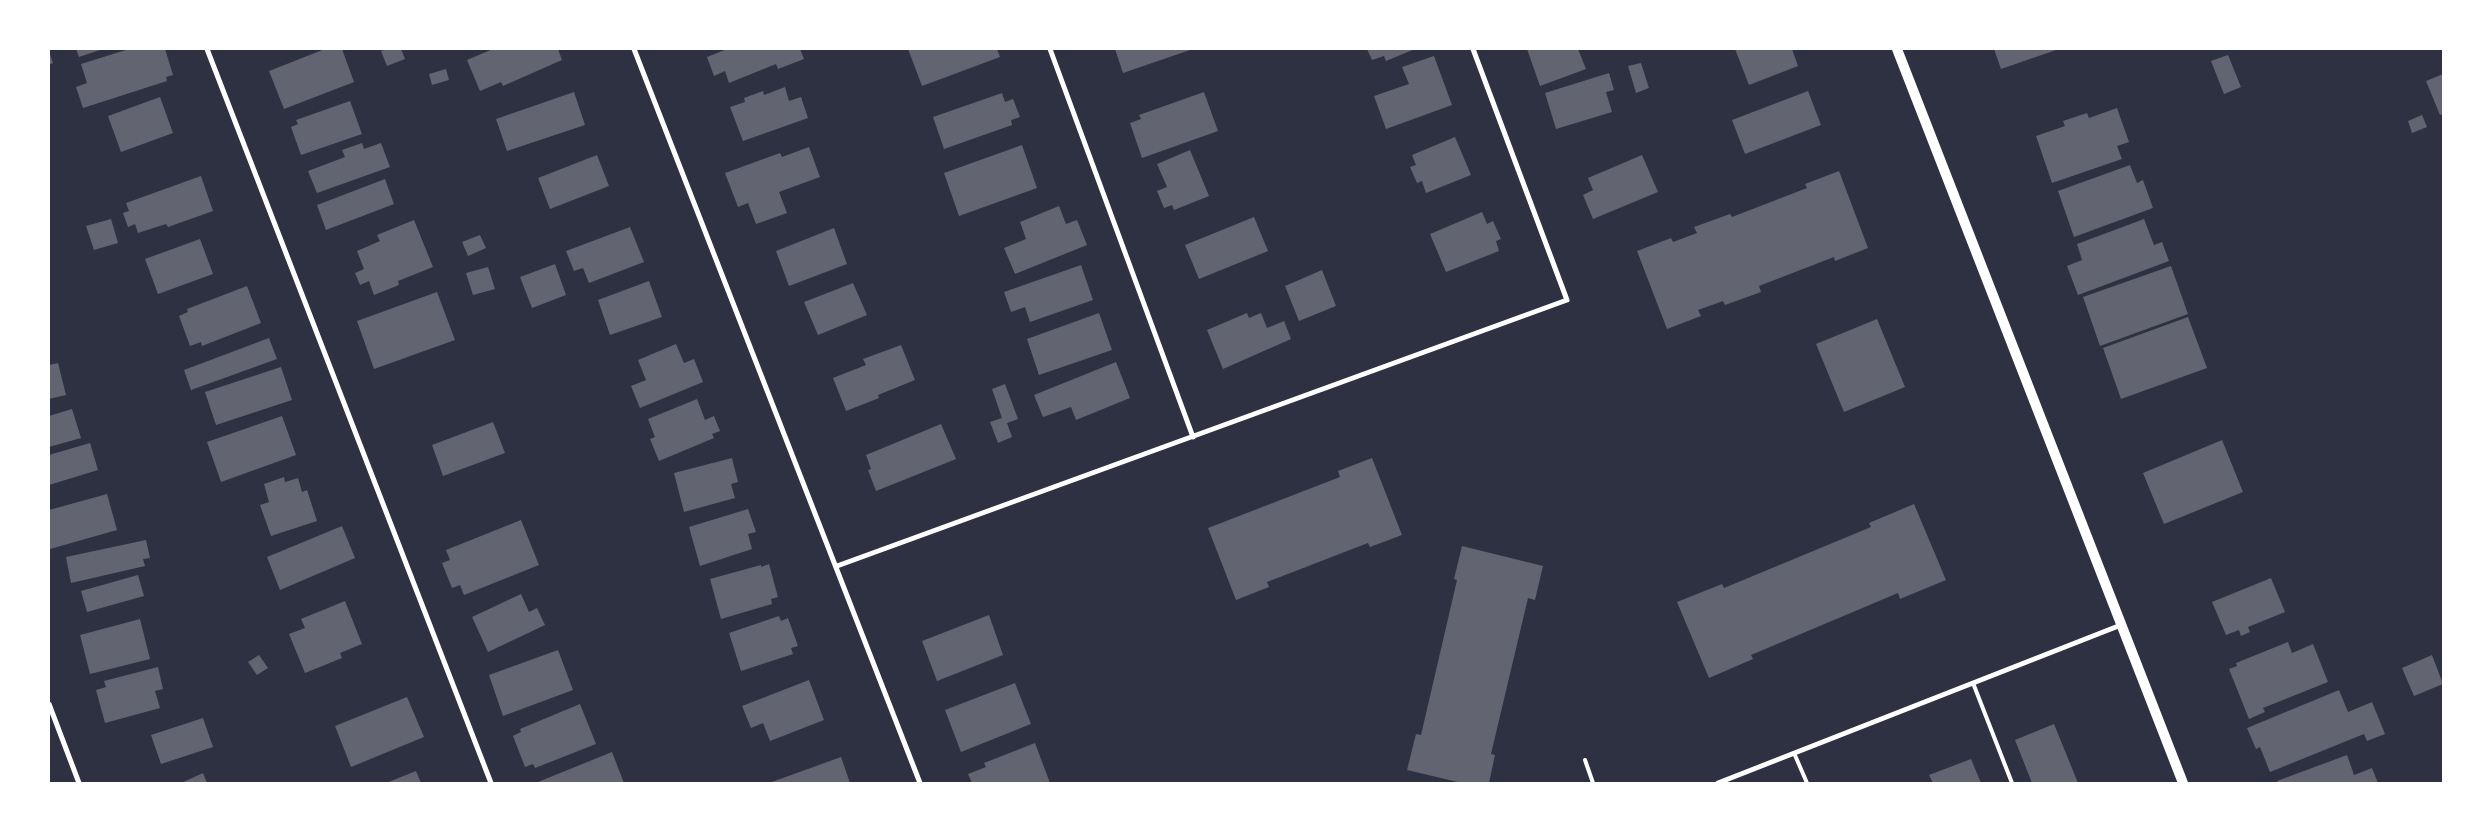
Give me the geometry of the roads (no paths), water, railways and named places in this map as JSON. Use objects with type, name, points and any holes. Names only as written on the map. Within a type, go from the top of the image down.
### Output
[{"type":"main road","points":[[1897,49],[2182,783]]},
{"type":"street","points":[[207,49],[490,783]]},
{"type":"street","points":[[634,49],[920,783]]},
{"type":"street","points":[[1050,49],[1193,436]]},
{"type":"street","points":[[837,566],[1567,300],[1473,49]]},
{"type":"street","points":[[1718,783],[2121,625]]},
{"type":"street","points":[[49,704],[79,783]]},
{"type":"lane","points":[[1974,683],[2012,783]]},
{"type":"lane","points":[[1794,753],[1807,783]]},
{"type":"lane","points":[[1585,760],[1593,783]]}]
